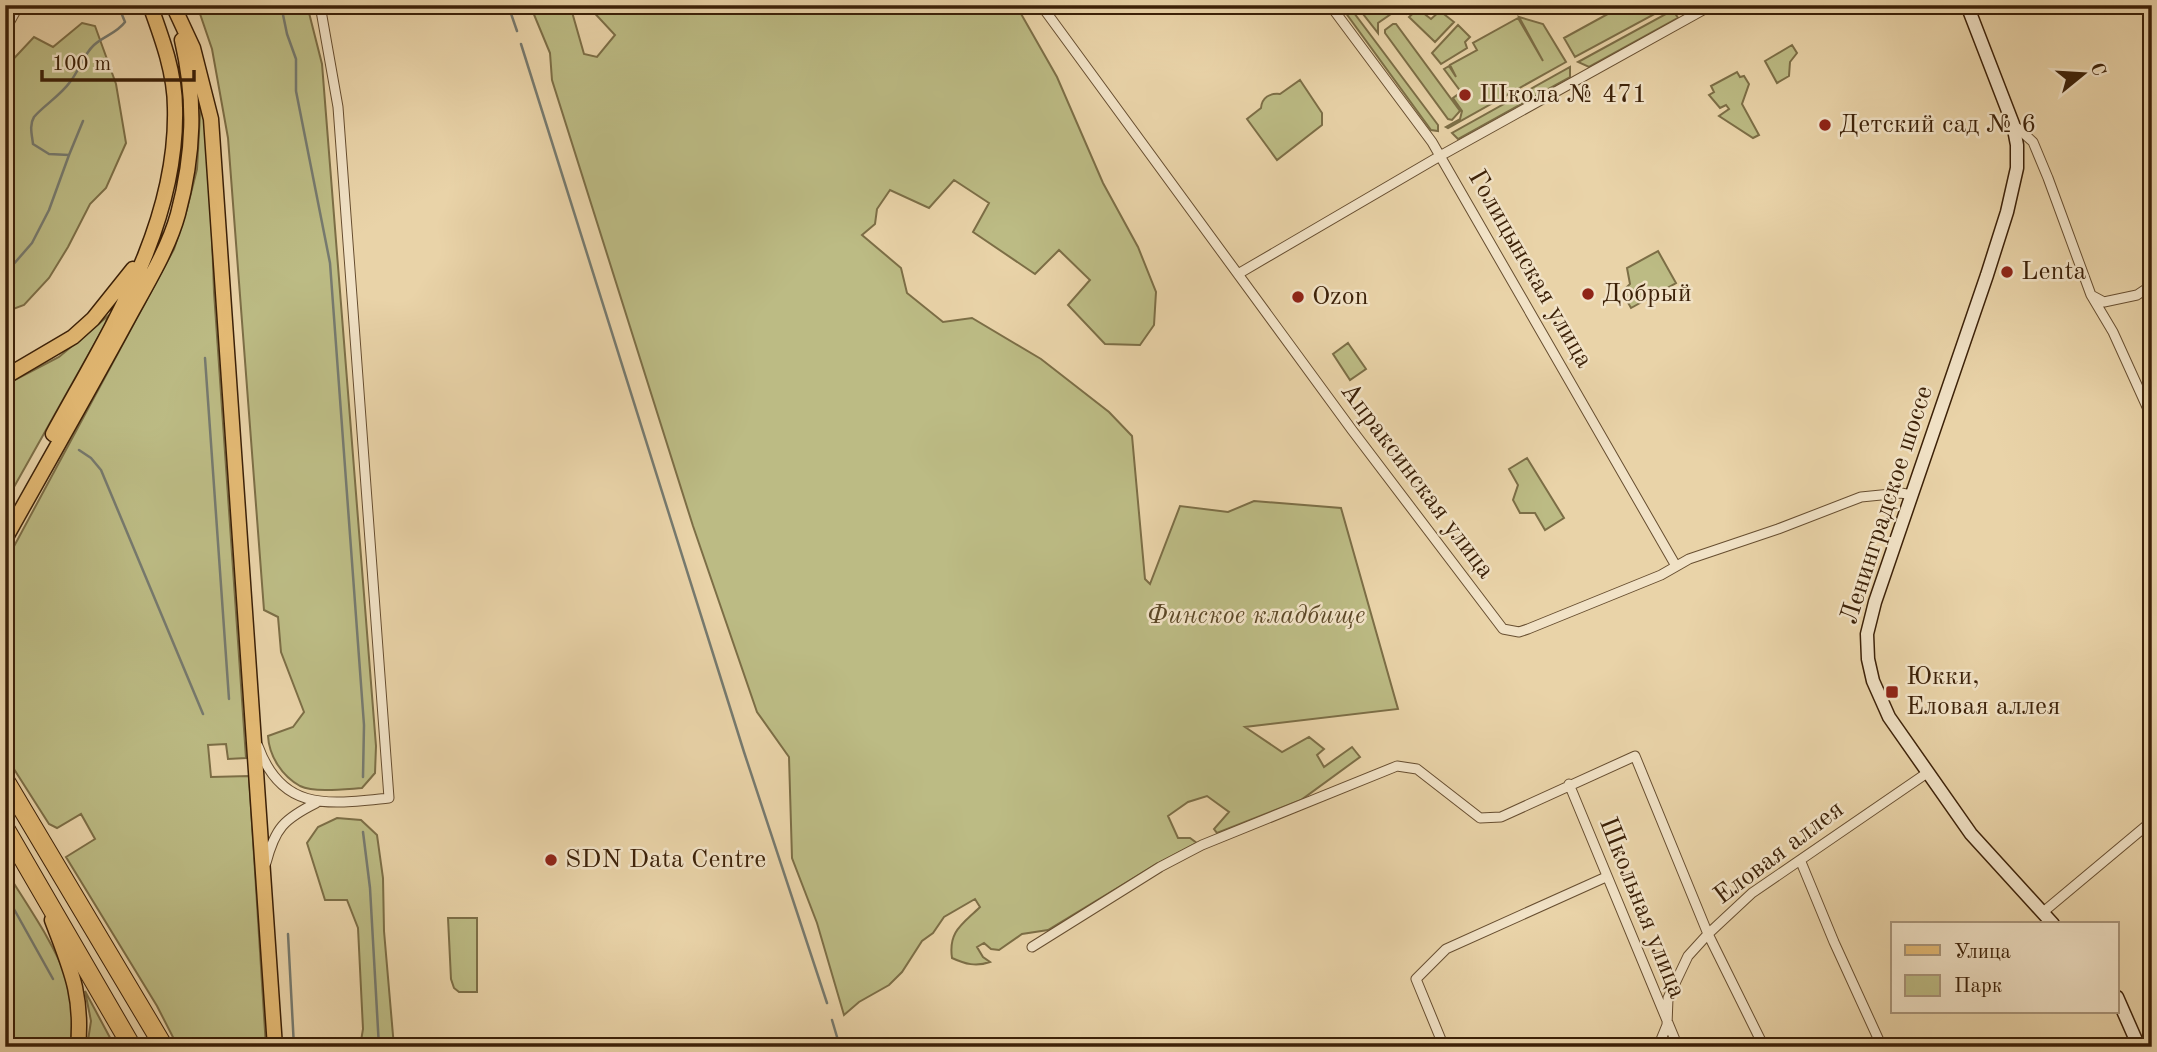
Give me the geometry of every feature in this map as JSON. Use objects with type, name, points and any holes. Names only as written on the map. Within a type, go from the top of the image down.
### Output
[{"type":"highway","points":[[5,780],[164,1047]]},
{"type":"highway","points":[[5,828],[132,1047]]},
{"type":"main road","points":[[5,521],[92,362],[149,246],[173,160],[176,106],[167,53],[150,5]]},
{"type":"main road","name":"Ленинградское шоссе","points":[[1967,5],[2013,124],[2018,145],[2017,167],[2007,212],[1875,602],[1867,634],[1868,659],[1872,681],[1884,708],[1927,773],[1983,849],[2051,922]]},
{"type":"main road","points":[[5,539],[153,271],[177,216],[189,163],[193,113],[188,68],[174,8]]},
{"type":"main road","points":[[174,8],[193,48],[211,119],[275,1047]]},
{"type":"main road","points":[[5,377],[52,351],[83,328],[115,293],[149,246]]},
{"type":"main road","points":[[39,886],[74,980],[81,1016],[78,1047]]},
{"type":"main road","points":[[2118,999],[2139,1047]]},
{"type":"street","points":[[5,30],[19,5]]},
{"type":"street","points":[[264,872],[272,841],[282,824],[295,813],[316,803],[389,798],[338,107],[320,5]]},
{"type":"street","name":"Апраксинская улица","points":[[1041,5],[1503,629],[1519,632],[1528,629],[1661,575],[1689,559],[1861,497],[1901,493],[1912,495]]},
{"type":"street","name":"Голицынская улица","points":[[1330,5],[1432,142],[1676,566]]},
{"type":"street","points":[[1238,274],[1440,156],[1712,5]]},
{"type":"street","points":[[2013,124],[2032,142],[2091,295],[2113,332],[2152,418]]},
{"type":"street","points":[[2091,295],[2104,302],[2137,295],[2152,285]]},
{"type":"street","points":[[255,738],[264,764],[277,781],[290,792],[316,803]]},
{"type":"street","points":[[1032,947],[1160,867],[1202,845],[1397,766],[1417,769],[1480,818],[1501,817],[1635,755],[1708,934],[1764,1047]]},
{"type":"street","name":"Еловая аллея","points":[[1658,1047],[1667,1025],[1668,998],[1688,956],[1708,934],[1752,893],[1801,862],[1927,773]]},
{"type":"street","name":"Школьная улица","points":[[1569,784],[1678,1047]]},
{"type":"street","points":[[2042,913],[2146,826]]},
{"type":"street","points":[[1801,862],[1882,1047]]},
{"type":"street","points":[[1444,1047],[1416,979],[1446,949],[1606,877]]},
{"type":"green space","points":[[197,5],[307,5],[322,64],[376,746],[375,773],[362,788],[322,790],[300,786],[282,771],[269,743],[268,736],[293,727],[304,712],[281,652],[278,617],[264,610],[228,138],[212,49]]},
{"type":"green space","name":"Финское кладбище","points":[[530,5],[570,5],[584,54],[597,57],[615,35],[587,5],[1016,5],[1057,77],[1103,183],[1138,247],[1156,292],[1154,325],[1140,345],[1105,344],[1068,305],[1090,280],[1059,250],[1035,274],[973,232],[989,203],[954,180],[929,208],[890,190],[877,209],[875,224],[862,235],[901,268],[907,293],[943,322],[972,318],[1041,359],[1109,412],[1132,436],[1145,579],[1150,584],[1180,506],[1228,512],[1254,501],[1341,508],[1398,709],[1245,727],[1282,752],[1309,737],[1324,749],[1317,755],[1324,767],[1352,747],[1360,757],[1301,800],[1217,833],[1214,829],[1229,812],[1207,796],[1188,802],[1168,816],[1178,838],[1190,838],[1197,843],[1155,865],[1048,930],[1022,934],[999,950],[991,949],[984,943],[977,947],[990,962],[975,965],[952,958],[951,949],[958,929],[980,907],[975,899],[944,917],[889,985],[859,1002],[844,1015],[817,923],[792,858],[789,757],[757,712],[693,526],[552,80],[550,53]]},
{"type":"green space","points":[[1340,5],[1348,5],[1438,125],[1438,131],[1431,130]]},
{"type":"green space","points":[[1356,5],[1415,6],[1406,14],[1397,10],[1378,23],[1378,33]]},
{"type":"green space","points":[[1624,5],[1664,5],[1664,9],[1575,57],[1564,38]]},
{"type":"green space","points":[[1418,9],[1431,19],[1440,11],[1454,22],[1435,42],[1409,17]]},
{"type":"green space","points":[[1673,10],[1678,18],[1589,67],[1578,62]]},
{"type":"green space","points":[[1519,17],[1543,24],[1566,62],[1446,127],[1460,119],[1462,111],[1453,98],[1461,92],[1444,69],[1449,66],[1456,77],[1450,65],[1477,50],[1473,43],[1518,18],[1543,61]]},
{"type":"green space","points":[[82,23],[95,26],[116,84],[126,143],[106,188],[90,204],[49,278],[24,305],[5,312],[5,68],[34,37],[53,47]]},
{"type":"green space","points":[[1396,24],[1460,111],[1452,120],[1448,119],[1385,33]]},
{"type":"green space","points":[[1458,25],[1470,37],[1465,42],[1467,48],[1441,64],[1432,53]]},
{"type":"green space","points":[[1792,45],[1797,53],[1790,62],[1789,76],[1777,83],[1765,61]]},
{"type":"green space","points":[[1570,67],[1570,77],[1458,139],[1452,133]]},
{"type":"green space","points":[[1737,72],[1740,77],[1744,76],[1749,84],[1742,104],[1759,135],[1753,138],[1719,116],[1729,109],[1726,105],[1720,108],[1709,95],[1714,92],[1711,86]]},
{"type":"green space","points":[[1300,80],[1322,113],[1322,125],[1277,160],[1247,119],[1261,108],[1267,96],[1280,94]]},
{"type":"green space","points":[[201,97],[209,155],[214,292],[246,758],[228,759],[226,744],[208,745],[211,777],[249,776],[266,1047],[178,1047],[157,1006],[66,857],[95,839],[81,814],[57,828],[49,824],[5,755],[5,563],[174,249],[197,169]]},
{"type":"green space","points":[[1658,251],[1676,283],[1631,308],[1622,292],[1630,284],[1627,268]]},
{"type":"green space","points":[[108,316],[5,503],[5,385],[59,357]]},
{"type":"green space","points":[[1348,343],[1366,369],[1350,380],[1333,354]]},
{"type":"green space","points":[[1527,458],[1564,518],[1545,530],[1535,513],[1520,513],[1513,500],[1518,485],[1509,469]]},
{"type":"green space","points":[[337,818],[361,820],[377,835],[383,878],[384,931],[394,1047],[360,1047],[363,1029],[358,928],[347,900],[325,900],[307,843],[318,827]]},
{"type":"green space","points":[[5,869],[46,935],[66,977],[72,1012],[70,1047],[5,1047]]},
{"type":"green space","points":[[448,918],[477,918],[477,992],[459,992],[454,988],[451,979]]},
{"type":"green space","points":[[85,991],[115,1047],[87,1047],[91,1021]]},
{"type":"waterway","points":[[5,274],[32,243],[49,210],[69,155],[49,154],[33,144],[32,120],[66,87],[90,49],[125,22],[118,5]]},
{"type":"waterway","points":[[281,5],[296,59],[296,91],[330,263],[364,725],[363,777]]},
{"type":"waterway","points":[[508,5],[517,31]]},
{"type":"waterway","points":[[521,44],[744,752],[827,1003]]},
{"type":"waterway","points":[[69,155],[83,121]]},
{"type":"waterway","points":[[205,358],[229,699]]},
{"type":"waterway","points":[[79,450],[91,458],[101,470],[203,714]]},
{"type":"waterway","points":[[363,832],[370,888],[379,1047]]},
{"type":"waterway","points":[[5,893],[53,979]]},
{"type":"waterway","points":[[288,934],[294,1047]]},
{"type":"waterway","points":[[832,1020],[840,1047]]},
{"type":"place","name":"Школа № 471","points":[[1465,95]]},
{"type":"place","name":"Детский сад № 6","points":[[1825,125]]},
{"type":"place","name":"Lenta","points":[[2007,272]]},
{"type":"place","name":"Добрый","points":[[1588,294]]},
{"type":"place","name":"Ozon","points":[[1298,297]]},
{"type":"place","name":"Юкки, Еловая аллея","points":[[1892,692]]},
{"type":"place","name":"SDN Data Centre","points":[[551,860]]}]
